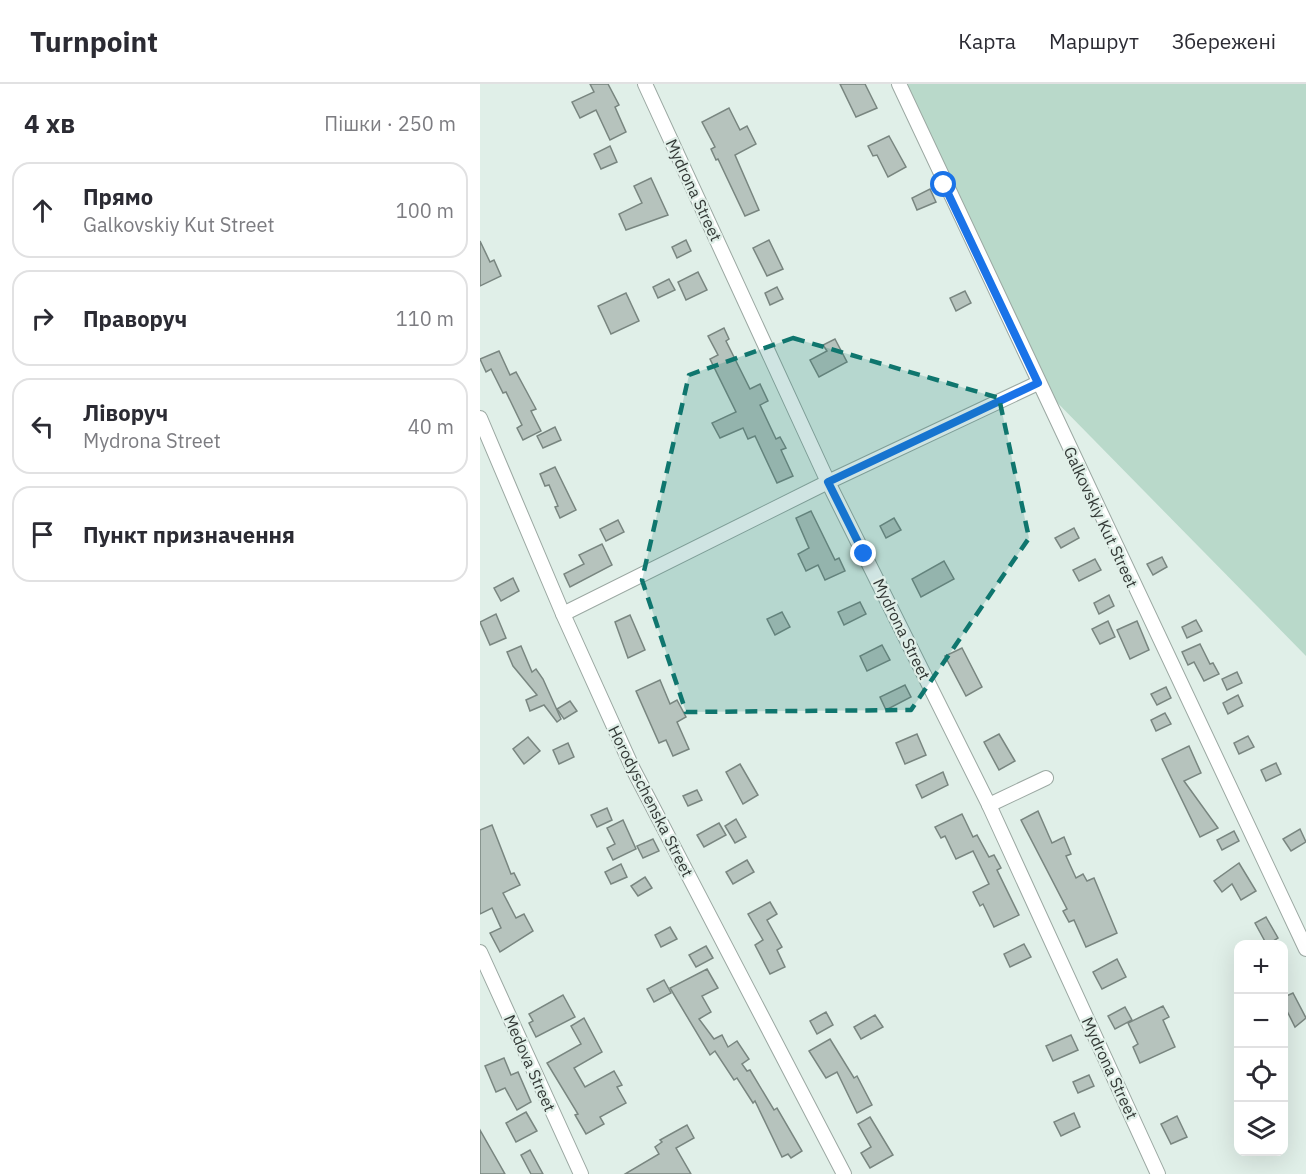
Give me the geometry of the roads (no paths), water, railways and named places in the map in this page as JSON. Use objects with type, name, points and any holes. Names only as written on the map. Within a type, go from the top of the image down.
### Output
[{"type":"street","name":"Mydrona Street","points":[[645,84],[828,482],[989,805],[1158,1174]]},
{"type":"street","name":"Galkovskiy Kut Street","points":[[898,84],[1306,949]]},
{"type":"street","points":[[563,615],[828,482],[1038,383]]},
{"type":"street","name":"Horodyschenska Street","points":[[480,418],[563,615],[633,769],[844,1174]]},
{"type":"street","points":[[989,805],[1046,778]]},
{"type":"street","name":"Medova Street","points":[[480,952],[580,1174]]}]
